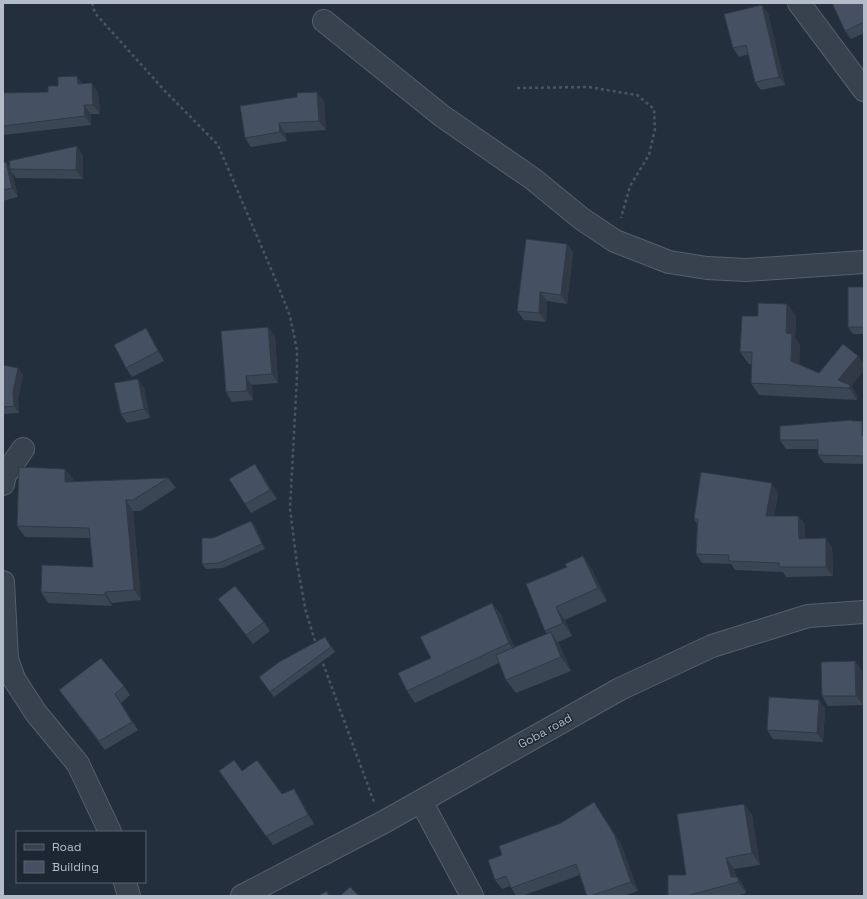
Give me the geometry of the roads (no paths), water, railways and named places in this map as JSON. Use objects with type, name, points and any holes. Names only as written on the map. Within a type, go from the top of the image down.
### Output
[{"type":"street","points":[[799,3],[864,90]]},
{"type":"street","points":[[324,21],[442,116],[533,179],[582,219],[615,241],[669,262],[707,268],[746,270],[864,262]]},
{"type":"street","points":[[3,484],[5,475],[23,449]]},
{"type":"street","points":[[3,582],[8,659],[14,679],[36,713],[78,764],[110,831]]},
{"type":"street","name":"Goba road","points":[[242,896],[382,823],[620,689],[712,646],[808,616],[864,612]]},
{"type":"street","points":[[421,801],[472,896]]},
{"type":"street","points":[[125,883],[129,896]]}]
